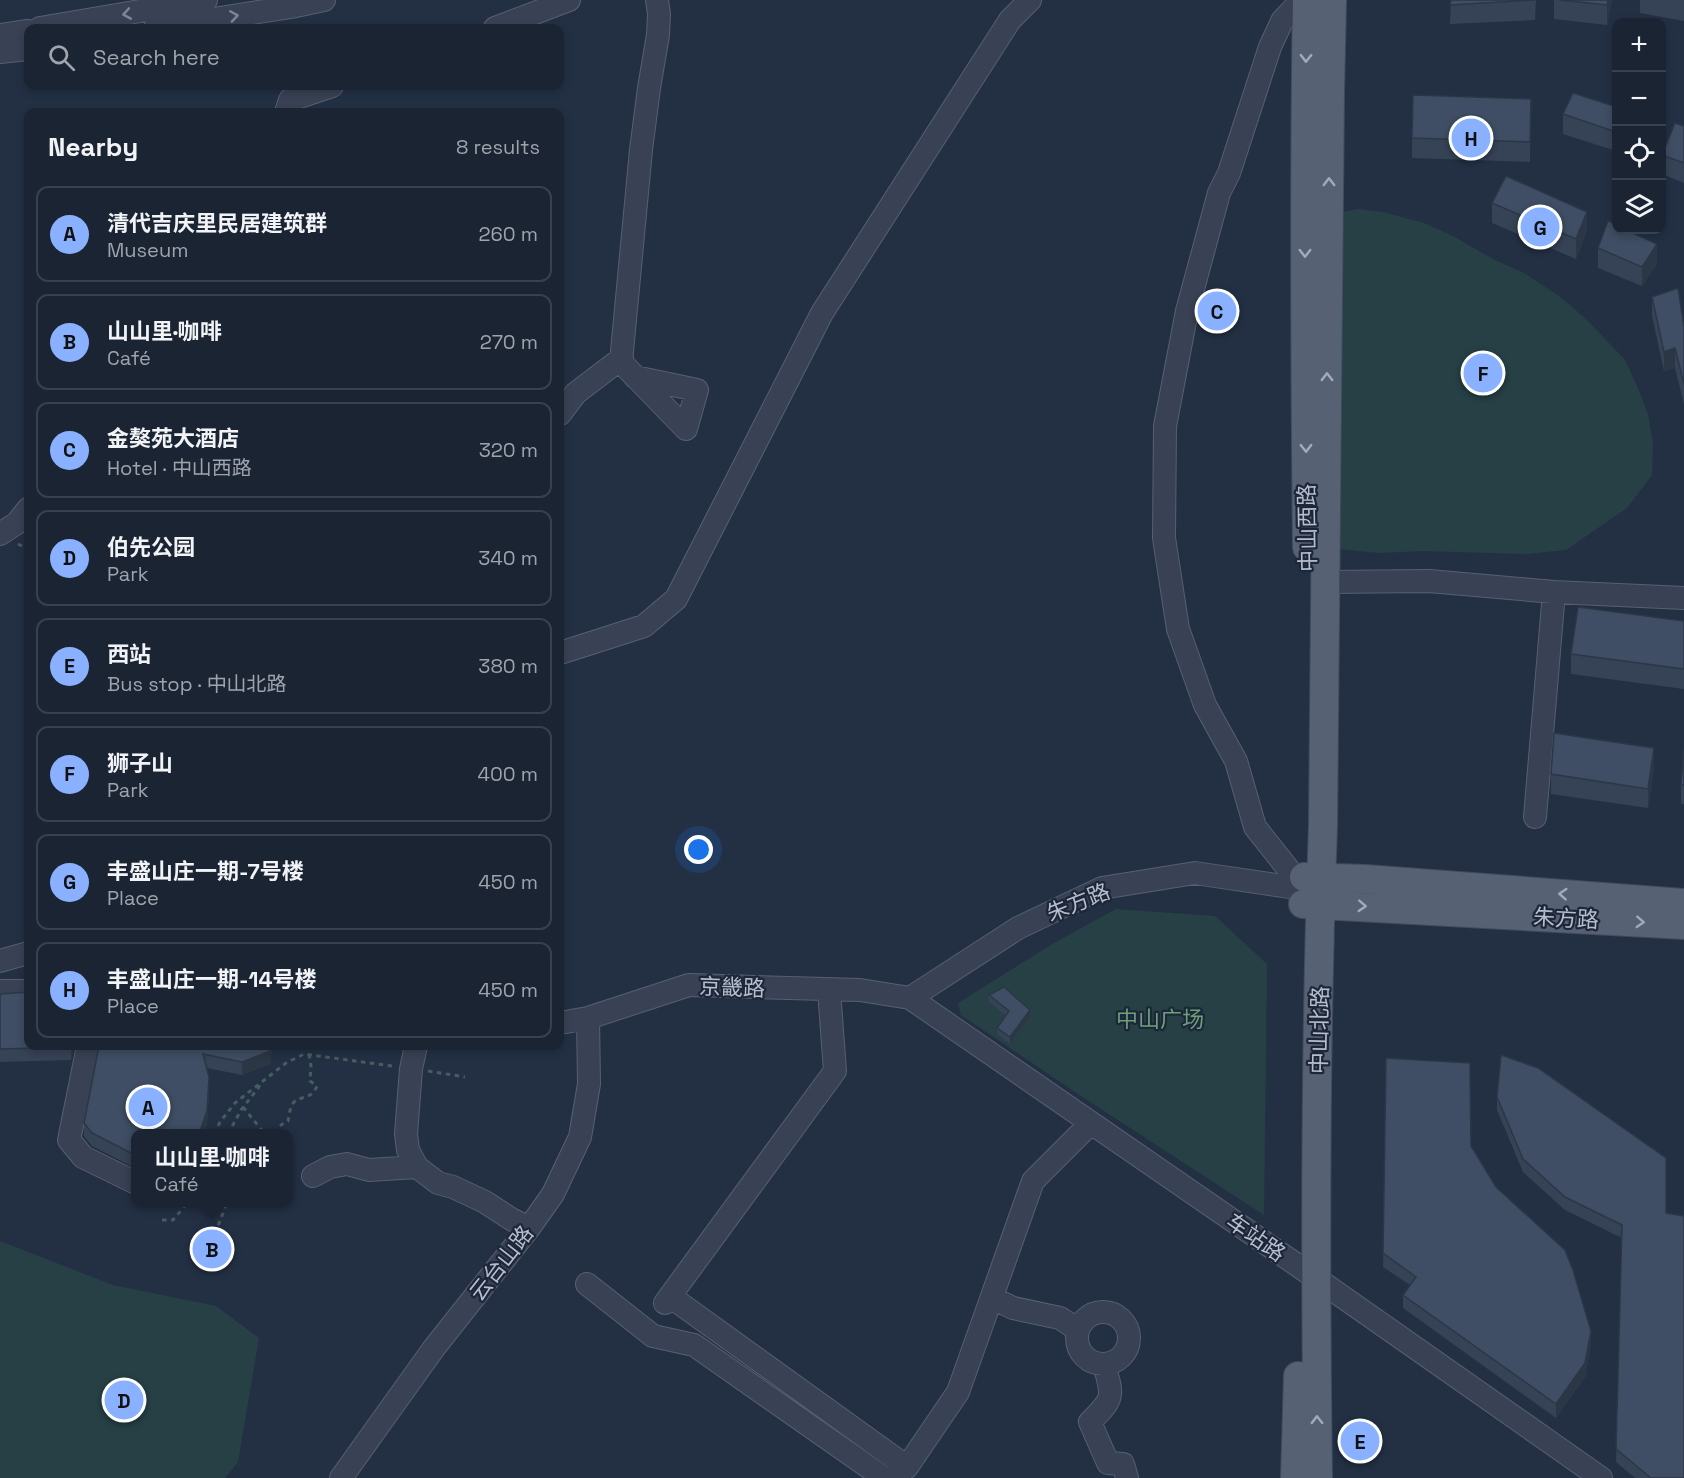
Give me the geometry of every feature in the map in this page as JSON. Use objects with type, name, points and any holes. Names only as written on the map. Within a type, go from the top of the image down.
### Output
[{"type":"main road","name":"中山西路","points":[[1301,1056],[1310,890],[1305,235],[1307,0]]},
{"type":"main road","name":"中山西路","points":[[1326,582],[1332,0]]},
{"type":"main road","name":"中山北路","points":[[1295,1478],[1308,1273],[1310,890],[1326,582]]},
{"type":"main road","name":"朱方路","points":[[1310,890],[1684,903]]},
{"type":"main road","name":"朱方路","points":[[1310,890],[1684,925]]},
{"type":"main road","name":"中山北路","points":[[1301,1056],[1318,1478]]},
{"type":"street","points":[[181,24],[324,0]]},
{"type":"street","points":[[506,24],[569,0]]},
{"type":"street","points":[[635,377],[621,362],[641,150],[658,35],[657,0]]},
{"type":"street","points":[[564,652],[644,626],[676,599],[822,313],[1010,20],[1030,0]]},
{"type":"street","points":[[1298,0],[1295,7],[1282,21],[1270,47],[1229,173],[1219,193],[1187,311],[1165,426],[1164,538],[1178,629],[1205,705],[1236,760],[1255,827],[1310,890]]},
{"type":"street","points":[[63,24],[193,1]]},
{"type":"street","points":[[0,35],[24,31]]},
{"type":"street","points":[[0,52],[24,49]]},
{"type":"street","points":[[287,108],[290,100],[320,90]]},
{"type":"street","points":[[564,409],[576,393],[622,358]]},
{"type":"street","points":[[0,534],[17,523],[24,514]]},
{"type":"street","points":[[1326,582],[1429,581],[1554,592],[1684,598]]},
{"type":"street","points":[[1535,817],[1554,592]]},
{"type":"street","name":"朱方路","points":[[910,998],[1018,928],[1102,888],[1195,873],[1310,890]]},
{"type":"street","points":[[0,961],[24,953]]},
{"type":"street","name":"京畿路","points":[[564,1022],[588,1018],[688,985],[860,990],[910,998]]},
{"type":"street","points":[[829,990],[836,1071],[668,1300],[900,1473],[958,1392],[1033,1181],[1091,1123]]},
{"type":"street","points":[[0,991],[24,991]]},
{"type":"street","name":"车站路","points":[[910,998],[1601,1478]]},
{"type":"street","name":"云台山路","points":[[341,1478],[434,1347],[529,1228],[553,1194],[580,1137],[589,1084],[588,1018]]},
{"type":"street","points":[[87,1050],[69,1140],[83,1157],[131,1181]]},
{"type":"street","points":[[415,1050],[411,1069],[406,1134],[408,1150],[417,1167],[438,1184],[453,1186],[529,1228]]},
{"type":"street","points":[[313,1176],[330,1167],[347,1164],[369,1170],[417,1167]]},
{"type":"street","points":[[587,1284],[653,1336],[694,1345],[884,1478]]},
{"type":"street","points":[[992,1298],[1012,1308],[1060,1318],[1078,1330]]},
{"type":"street","points":[[1103,1312],[1111,1314],[1124,1323],[1129,1339],[1127,1348],[1115,1361],[1098,1364],[1089,1361],[1078,1347],[1078,1330],[1088,1317],[1103,1312]]},
{"type":"street","points":[[1104,1364],[1110,1398],[1107,1405],[1090,1422],[1108,1463],[1123,1464],[1127,1478]]},
{"type":"path","points":[[216,1129],[235,1103],[286,1063],[304,1054],[465,1077]]},
{"type":"path","points":[[278,1129],[288,1121],[290,1109],[295,1101],[309,1096],[316,1089],[317,1086],[310,1081],[309,1055]]},
{"type":"path","points":[[231,1129],[243,1107],[259,1087],[259,1083]]},
{"type":"path","points":[[243,1107],[261,1129]]},
{"type":"path","points":[[162,1220],[173,1220],[184,1207]]},
{"type":"path","points":[[216,1243],[219,1235],[218,1226],[225,1207]]},
{"type":"green space","points":[[1358,209],[1383,212],[1424,223],[1524,273],[1559,296],[1585,318],[1625,360],[1648,414],[1653,443],[1652,475],[1627,508],[1566,550],[1527,554],[1422,551],[1379,553],[1326,548],[1343,212]]},
{"type":"green space","name":"中山广场","points":[[1116,909],[1215,916],[1267,964],[1264,1215],[961,1015],[958,1003],[1054,943]]},
{"type":"green space","points":[[0,1241],[113,1285],[216,1306],[259,1338],[238,1462],[225,1478],[0,1478]]},
{"type":"building","points":[[1451,0],[1535,0],[1450,5]]},
{"type":"building","points":[[1559,0],[1608,0],[1607,5]]},
{"type":"building","points":[[1573,93],[1612,105],[1612,131],[1563,114]]},
{"type":"building","points":[[1413,95],[1531,99],[1530,142],[1412,138]]},
{"type":"building","points":[[1675,123],[1684,126],[1684,163],[1666,156],[1666,145]]},
{"type":"building","points":[[1506,176],[1587,212],[1576,239],[1492,203]]},
{"type":"building","points":[[1608,221],[1612,223],[1612,234],[1635,234],[1657,244],[1642,267],[1598,248]]},
{"type":"building","points":[[1678,288],[1684,327],[1684,384],[1675,348],[1664,352],[1652,297]]},
{"type":"building","points":[[1578,607],[1684,621],[1684,669],[1571,654]]},
{"type":"building","points":[[1554,733],[1654,748],[1648,789],[1551,774]]},
{"type":"building","points":[[1684,749],[1684,785],[1681,785]]},
{"type":"building","points":[[1004,987],[1030,1010],[1010,1037],[997,1028],[1009,1011],[989,995]]},
{"type":"building","points":[[24,992],[24,1048],[0,1049],[0,994]]},
{"type":"building","points":[[98,1050],[270,1050],[242,1062],[203,1054],[209,1077],[207,1111],[201,1129],[131,1129],[131,1153],[92,1133],[84,1123]]},
{"type":"building","points":[[1501,1055],[1538,1068],[1666,1158],[1666,1213],[1684,1216],[1684,1478],[1651,1478],[1616,1449],[1622,1225],[1565,1197],[1523,1159],[1497,1097]]},
{"type":"building","points":[[1386,1058],[1470,1063],[1471,1146],[1496,1187],[1565,1250],[1591,1331],[1585,1363],[1556,1404],[1403,1295],[1416,1277],[1383,1253]]},
{"type":"place","name":"丰盛山庄一期-14号楼","points":[[1471,138]]},
{"type":"place","name":"丰盛山庄一期-7号楼","points":[[1540,227]]},
{"type":"place","name":"金獒苑大酒店","points":[[1217,311]]},
{"type":"place","name":"狮子山","points":[[1483,373]]},
{"type":"place","name":"清代吉庆里民居建筑群","points":[[148,1107]]},
{"type":"place","name":"山山里·咖啡","points":[[212,1249]]},
{"type":"place","name":"伯先公园","points":[[124,1400]]},
{"type":"place","name":"西站","points":[[1360,1441]]}]
